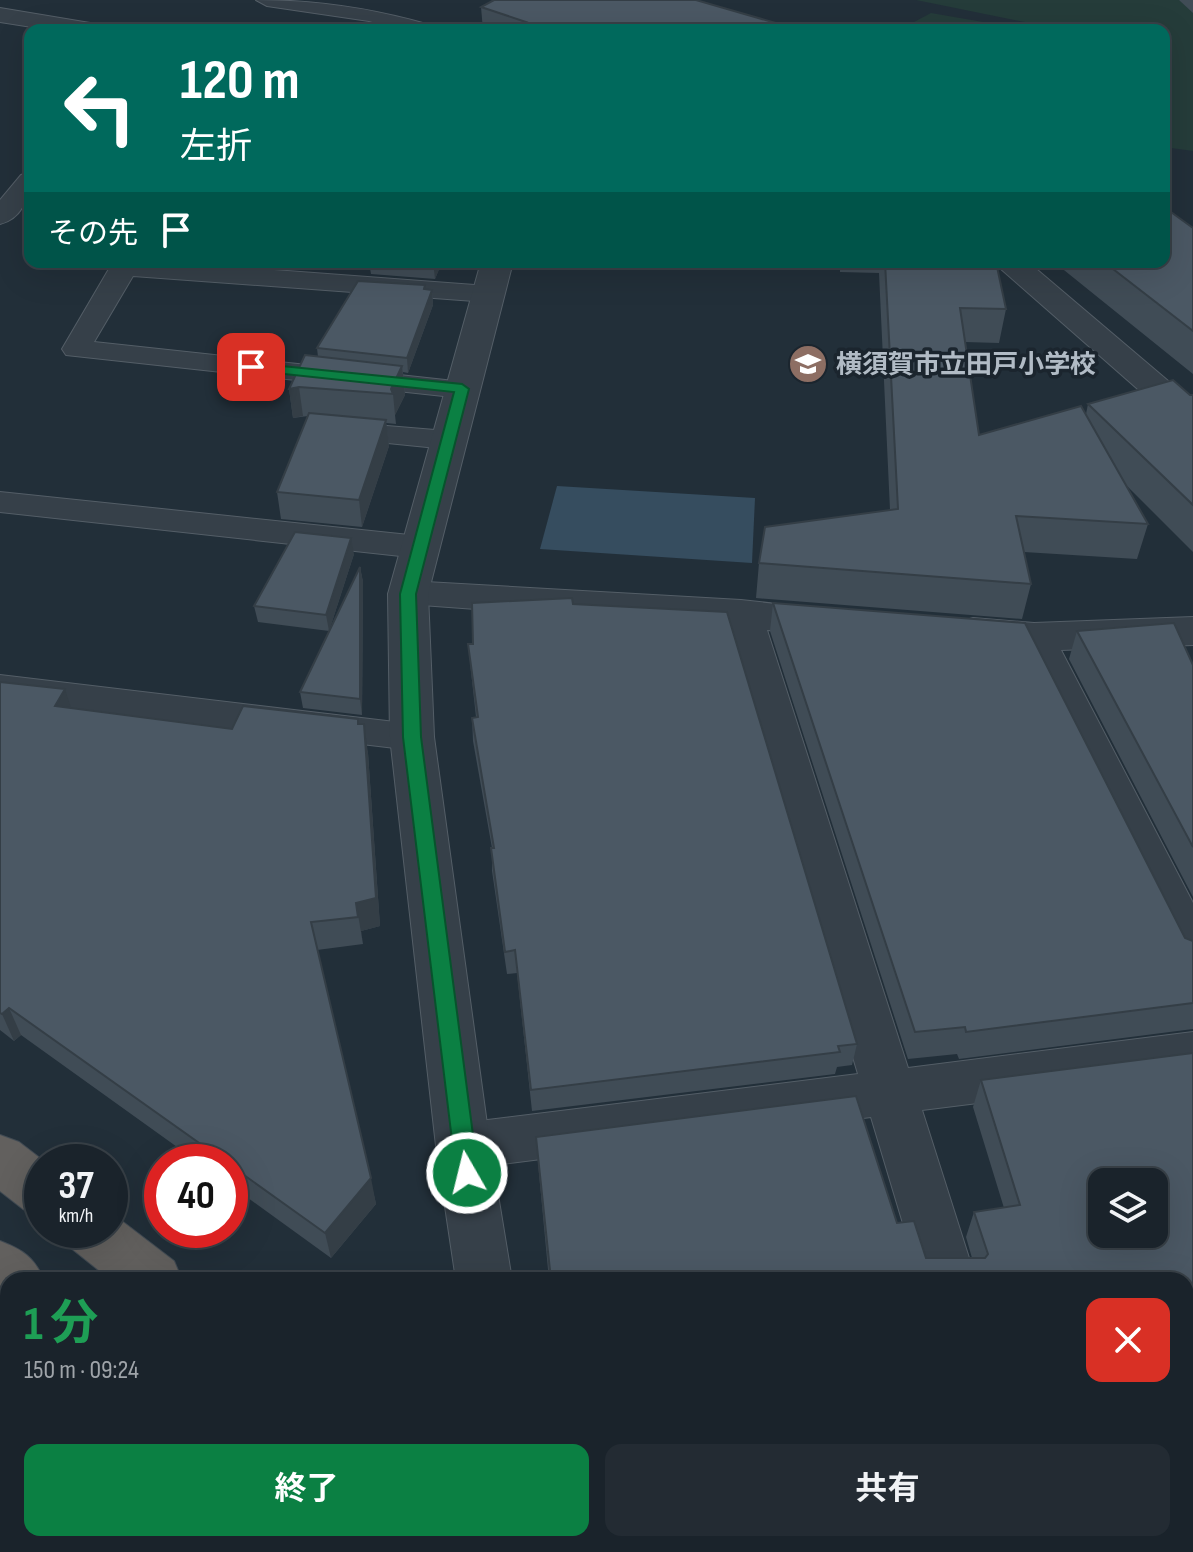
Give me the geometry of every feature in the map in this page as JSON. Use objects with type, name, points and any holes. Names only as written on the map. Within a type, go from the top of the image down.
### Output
[{"type":"highway","points":[[0,1159],[24,1178]]},
{"type":"highway","points":[[114,1248],[144,1272]]},
{"type":"street","points":[[1016,268],[1193,420]]},
{"type":"street","points":[[483,1272],[463,1146],[412,737],[408,594],[492,278]]},
{"type":"street","points":[[408,594],[864,623]]},
{"type":"street","points":[[741,613],[946,1272]]},
{"type":"street","points":[[942,629],[1034,637],[1193,631]]},
{"type":"street","points":[[1034,637],[1193,950]]},
{"type":"street","points":[[463,1146],[1193,1054]]},
{"type":"lane","points":[[267,0],[372,15],[402,24]]},
{"type":"lane","points":[[356,24],[372,15]]},
{"type":"lane","points":[[0,216],[24,187]]},
{"type":"lane","points":[[123,268],[76,349],[462,389]]},
{"type":"lane","points":[[230,268],[492,278]]},
{"type":"lane","points":[[303,428],[447,440]]},
{"type":"lane","points":[[0,502],[419,547]]},
{"type":"lane","points":[[0,688],[412,737]]},
{"type":"green space","points":[[916,0],[1193,0],[1193,151],[1170,148],[1170,24],[1034,24]]},
{"type":"green space","points":[[931,13],[995,24],[910,24]]},
{"type":"water","points":[[557,486],[755,498],[752,563],[540,549]]},
{"type":"building","points":[[494,0],[696,0],[779,24],[522,24],[526,22],[481,7]]},
{"type":"building","points":[[1170,211],[1193,228],[1193,331],[1112,268],[1170,268]]},
{"type":"building","points":[[885,268],[997,268],[1006,309],[960,308],[979,435],[1081,406],[1148,524],[1016,516],[1031,584],[759,563],[765,527],[898,509]]},
{"type":"building","points":[[358,281],[425,285],[424,289],[432,290],[407,358],[317,348]]},
{"type":"building","points":[[305,355],[402,366],[391,389],[393,394],[299,387],[289,389]]},
{"type":"building","points":[[1173,380],[1193,395],[1193,505],[1088,404]]},
{"type":"building","points":[[309,413],[386,420],[359,500],[277,492]]},
{"type":"building","points":[[295,532],[351,538],[326,615],[254,606]]},
{"type":"building","points":[[360,567],[360,699],[300,692]]},
{"type":"building","points":[[572,598],[573,604],[727,612],[857,1044],[838,1046],[840,1052],[531,1090],[515,950],[505,952],[491,848],[494,848],[472,718],[478,717],[468,644],[473,644],[472,603]]},
{"type":"building","points":[[773,603],[1025,623],[1185,938],[1193,941],[1193,1003],[966,1032],[965,1027],[915,1032]]},
{"type":"building","points":[[1174,623],[1193,665],[1193,847],[1077,631]]},
{"type":"building","points":[[0,682],[65,689],[55,706],[232,729],[243,706],[358,719],[358,724],[364,724],[376,898],[356,903],[358,917],[311,922],[371,1178],[325,1233],[248,1178],[248,1144],[201,1144],[9,1008],[0,1013]]},
{"type":"building","points":[[1193,1053],[1193,1272],[550,1272],[536,1137],[856,1096],[897,1223],[914,1221],[926,1258],[985,1258],[988,1254],[974,1212],[1020,1205],[981,1080]]},
{"type":"place","name":"横須賀市立田戸小学校","points":[[808,364]]},
{"type":"route","points":[[251,367],[462,389],[408,594],[412,737],[467,1173]]}]
